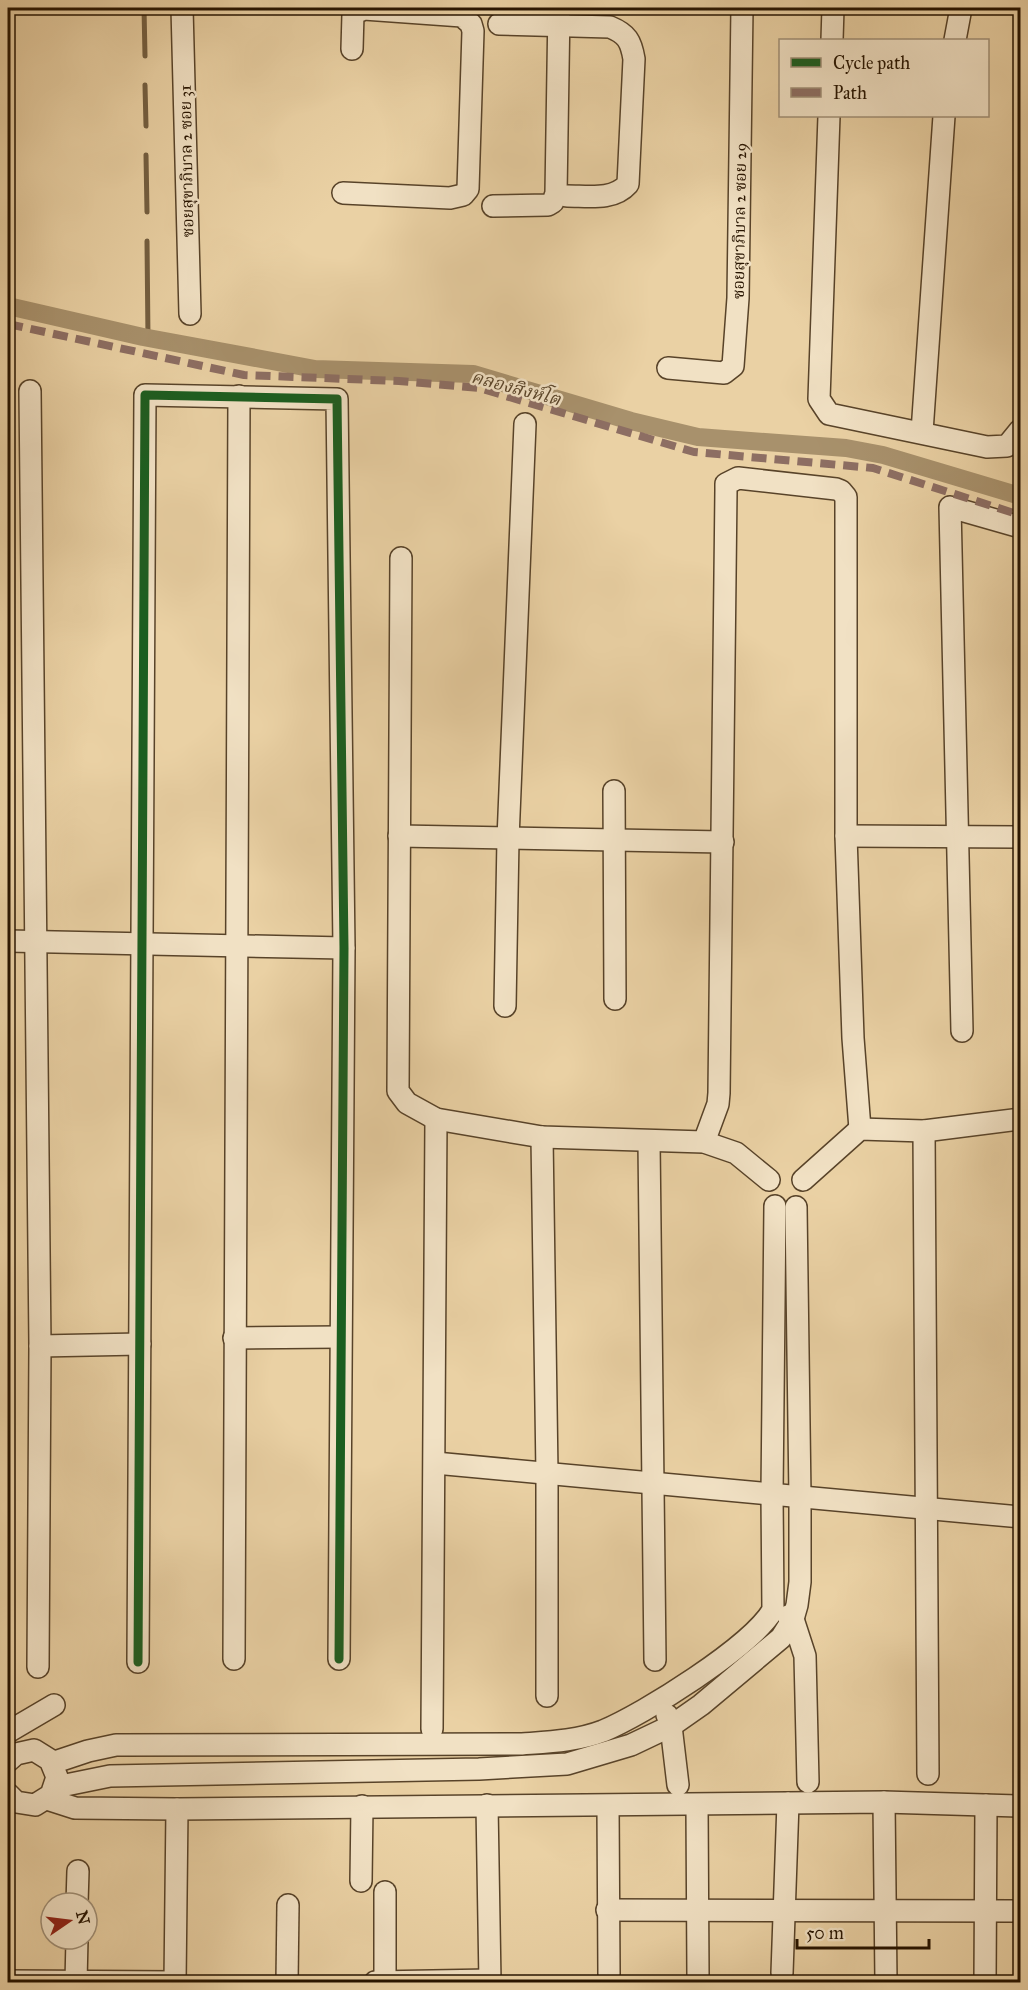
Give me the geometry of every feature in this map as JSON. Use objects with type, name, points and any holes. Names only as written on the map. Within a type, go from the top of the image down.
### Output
[{"type":"street","name":"ซอยสุขาภิบาล 2 ซอย 31","points":[[182,8],[190,314]]},
{"type":"street","name":"ซอยสุขาภิบาล 2 ซอย 29","points":[[668,368],[724,373],[733,366],[738,298],[742,8]]},
{"type":"street","points":[[832,39],[833,8]]},
{"type":"street","points":[[955,39],[961,8]]},
{"type":"street","points":[[343,193],[450,198],[463,195],[468,189],[471,24],[462,16],[414,10],[364,9],[353,14],[352,49]]},
{"type":"street","points":[[493,206],[548,205],[553,202],[556,194],[558,17]]},
{"type":"street","points":[[498,24],[558,17],[610,27],[624,33],[632,45],[634,59],[628,184],[621,192],[612,195],[567,196]]},
{"type":"street","points":[[829,117],[819,399],[829,414],[987,447],[1007,446],[1020,430]]},
{"type":"street","points":[[922,432],[944,117]]},
{"type":"street","points":[[30,391],[38,942],[40,1346],[38,1666]]},
{"type":"street","points":[[138,1662],[145,395],[337,399],[345,948],[339,1659]]},
{"type":"street","points":[[234,1659],[239,396]]},
{"type":"street","points":[[505,1006],[508,839],[525,424]]},
{"type":"street","points":[[704,1142],[719,1093],[726,484],[738,478],[836,489],[846,497],[846,836],[853,1038],[860,1129]]},
{"type":"street","points":[[962,1031],[950,507],[1020,528]]},
{"type":"street","points":[[401,558],[398,1091],[407,1103],[436,1119],[542,1137],[704,1142],[736,1153],[769,1180]]},
{"type":"street","points":[[614,791],[615,999]]},
{"type":"street","points":[[399,836],[616,842],[723,842]]},
{"type":"street","points":[[846,836],[1020,837]]},
{"type":"street","points":[[8,941],[236,948],[345,948]]},
{"type":"street","points":[[432,1729],[436,1119]]},
{"type":"street","points":[[802,1180],[860,1129],[924,1131],[1020,1119]]},
{"type":"street","points":[[924,1131],[928,1774]]},
{"type":"street","points":[[542,1137],[547,1473],[547,1696]]},
{"type":"street","points":[[649,1142],[655,1483],[655,1660]]},
{"type":"street","points":[[787,1170],[802,1180],[805,1196],[785,1207],[767,1194],[769,1180],[780,1171],[787,1170]]},
{"type":"street","points":[[52,1763],[88,1751],[116,1746],[522,1744],[572,1740],[602,1731],[661,1701],[732,1649],[768,1618],[773,1610],[772,1494],[785,1207]]},
{"type":"street","points":[[8,1794],[16,1802],[35,1805],[51,1793],[110,1776],[567,1764],[631,1745],[671,1726],[701,1705],[781,1638],[793,1619],[800,1582],[800,1497],[785,1207]]},
{"type":"street","points":[[234,1338],[340,1337]]},
{"type":"street","points":[[40,1346],[140,1344]]},
{"type":"street","points":[[435,1463],[1020,1517]]},
{"type":"street","points":[[773,1610],[793,1619],[805,1656],[808,1782]]},
{"type":"street","points":[[661,1701],[671,1726],[678,1785]]},
{"type":"street","points":[[8,1732],[54,1705]]},
{"type":"street","points":[[164,1775],[165,1745]]},
{"type":"street","points":[[407,1745],[407,1770]]},
{"type":"street","points":[[8,1761],[16,1754],[34,1750],[43,1754],[52,1763],[57,1778],[51,1793]]},
{"type":"street","points":[[51,1793],[75,1808],[698,1806],[884,1802],[1020,1806]]},
{"type":"street","points":[[884,1802],[886,1983]]},
{"type":"street","points":[[782,1972],[788,1803]]},
{"type":"street","points":[[375,1983],[490,1981],[487,1805]]},
{"type":"street","points":[[985,1983],[986,1805]]},
{"type":"street","points":[[361,1881],[362,1806]]},
{"type":"street","points":[[608,1806],[609,1974]]},
{"type":"street","points":[[698,1806],[698,1977]]},
{"type":"street","points":[[8,1981],[175,1982],[177,1809]]},
{"type":"street","points":[[77,1891],[78,1871]]},
{"type":"street","points":[[385,1892],[385,1982]]},
{"type":"street","points":[[287,1983],[288,1905]]},
{"type":"street","points":[[607,1910],[1020,1911]]},
{"type":"street","points":[[76,1982],[77,1951]]},
{"type":"waterway","points":[[144,8],[145,56]]},
{"type":"waterway","points":[[145,85],[146,126]]},
{"type":"waterway","points":[[146,155],[147,212]]},
{"type":"waterway","points":[[147,241],[148,338]]},
{"type":"waterway","name":"คลองสิงห์โต","points":[[8,306],[143,337],[315,369],[473,374],[631,421],[698,437],[846,448],[883,455],[1020,496]]},
{"type":"marked path","points":[[8,324],[244,375],[399,381],[479,388],[694,452],[873,468],[1020,515]]},
{"type":"cycle path","points":[[138,1662],[145,395],[337,399],[344,948],[339,1659]]}]
